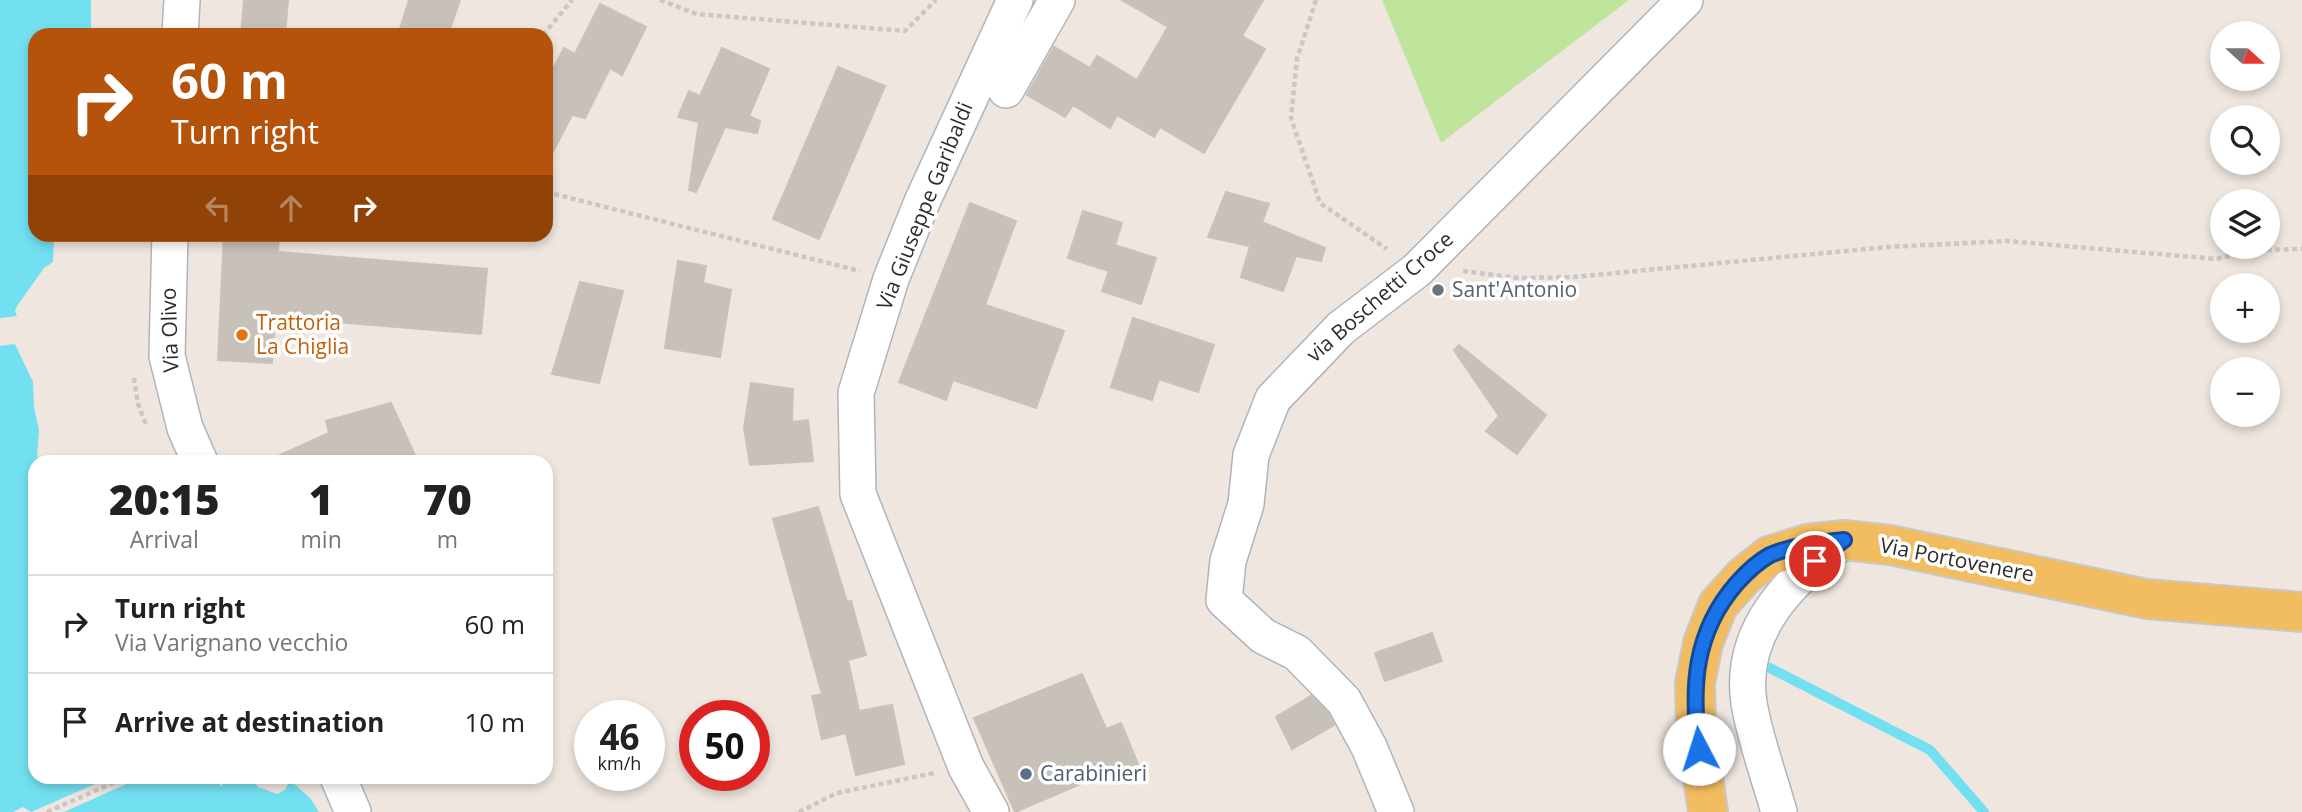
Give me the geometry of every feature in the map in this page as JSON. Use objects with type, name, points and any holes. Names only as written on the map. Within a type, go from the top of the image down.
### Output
[{"type":"main road","name":"Via Portovenere","points":[[1708,812],[1696,728],[1695,683],[1703,643],[1718,605],[1743,576],[1769,556],[1807,544],[1844,540],[1890,545],[2147,599],[2302,612]]},
{"type":"street","points":[[181,28],[183,0]]},
{"type":"street","name":"Via Giuseppe Garibaldi","points":[[991,812],[966,767],[859,494],[856,393],[891,279],[922,202],[1015,0]]},
{"type":"street","points":[[1006,90],[1057,0]]},
{"type":"street","name":"via Boschetti Croce","points":[[1396,812],[1369,747],[1344,701],[1297,653],[1263,636],[1224,600],[1228,561],[1245,504],[1251,455],[1273,399],[1341,328],[1417,270],[1685,0]]},
{"type":"street","name":"Via Olivo","points":[[170,242],[167,356],[185,428],[197,455]]},
{"type":"street","points":[[1779,812],[1749,702],[1749,663],[1761,624],[1781,596],[1815,561],[1844,540]]},
{"type":"street","points":[[341,784],[353,812]]},
{"type":"path","points":[[549,28],[572,0]]},
{"type":"path","points":[[660,0],[697,14],[905,31],[936,0]]},
{"type":"path","points":[[1316,0],[1297,59],[1291,118],[1320,203],[1417,270],[1461,271],[1518,278],[1574,277],[1887,247],[2007,242],[2216,259],[2256,250],[2302,249]]},
{"type":"path","points":[[553,194],[891,279]]},
{"type":"path","points":[[799,812],[837,793],[966,767]]},
{"type":"path","points":[[47,812],[111,784]]},
{"type":"green space","points":[[1382,0],[1629,0],[1441,143]]},
{"type":"water","points":[[0,0],[91,0],[91,28],[28,28],[28,242],[54,242],[53,262],[44,268],[17,306],[17,316],[0,318]]},
{"type":"water","points":[[15,344],[33,382],[34,407],[39,430],[37,455],[28,455],[28,784],[95,784],[31,812],[23,807],[13,812],[0,812],[0,346]]},
{"type":"water","points":[[126,784],[256,784],[277,794],[285,790],[288,784],[294,784],[311,799],[319,812],[64,812]]},
{"type":"building","points":[[244,0],[288,0],[286,28],[242,28]]},
{"type":"building","points":[[409,0],[460,0],[450,28],[400,28]]},
{"type":"building","points":[[1122,0],[1263,0],[1242,36],[1265,49],[1204,153],[1160,127],[1154,137],[1117,115],[1110,128],[1073,105],[1065,117],[1027,95],[1054,47],[1090,68],[1097,56],[1137,80],[1168,27]]},
{"type":"building","points":[[600,4],[646,27],[622,75],[610,68],[585,118],[572,115],[553,152],[553,69],[564,48],[575,54]]},
{"type":"building","points":[[722,48],[769,69],[749,116],[760,121],[757,133],[725,127],[696,192],[689,190],[699,122],[678,117],[689,91],[700,96]]},
{"type":"building","points":[[838,67],[885,86],[819,239],[773,219]]},
{"type":"building","points":[[1226,192],[1269,204],[1262,222],[1325,248],[1321,261],[1296,256],[1283,291],[1241,277],[1250,246],[1208,237]]},
{"type":"building","points":[[970,203],[1016,221],[985,305],[1064,331],[1036,408],[953,380],[946,400],[899,382]]},
{"type":"building","points":[[1083,211],[1122,223],[1115,245],[1156,258],[1141,304],[1102,291],[1109,271],[1068,258]]},
{"type":"building","points":[[224,242],[279,242],[278,252],[487,269],[481,334],[275,317],[272,363],[218,360]]},
{"type":"building","points":[[678,261],[706,266],[703,283],[731,290],[720,357],[665,348]]},
{"type":"building","points":[[580,282],[623,291],[599,383],[552,374]]},
{"type":"building","points":[[1133,318],[1214,345],[1198,392],[1159,379],[1152,400],[1111,387]]},
{"type":"building","points":[[1459,345],[1546,415],[1517,454],[1486,431],[1499,416],[1454,350]]},
{"type":"building","points":[[751,383],[793,389],[792,422],[808,420],[813,461],[750,465],[744,428]]},
{"type":"building","points":[[391,403],[415,455],[280,455],[329,433],[326,421]]},
{"type":"building","points":[[818,507],[847,602],[851,601],[866,655],[848,660],[859,711],[892,705],[904,764],[856,775],[846,733],[822,739],[812,696],[822,694],[773,519]]},
{"type":"building","points":[[1432,633],[1442,661],[1385,681],[1375,653]]},
{"type":"building","points":[[1082,674],[1106,729],[1121,723],[1138,764],[1092,784],[1090,780],[1015,812],[974,718]]},
{"type":"building","points":[[1311,696],[1328,713],[1334,725],[1292,749],[1276,717]]},
{"type":"waterway","points":[[1770,668],[1930,750],[1984,812]]},
{"type":"place","name":"Sant'Antonio","points":[[1438,290]]},
{"type":"place","name":"Trattoria La Chiglia","points":[[242,335]]},
{"type":"place","name":"Carabinieri","points":[[1026,774]]},
{"type":"route","points":[[1699,749],[1695,683],[1703,643],[1718,605],[1743,576],[1769,556],[1807,544],[1844,540],[1815,561]]}]
